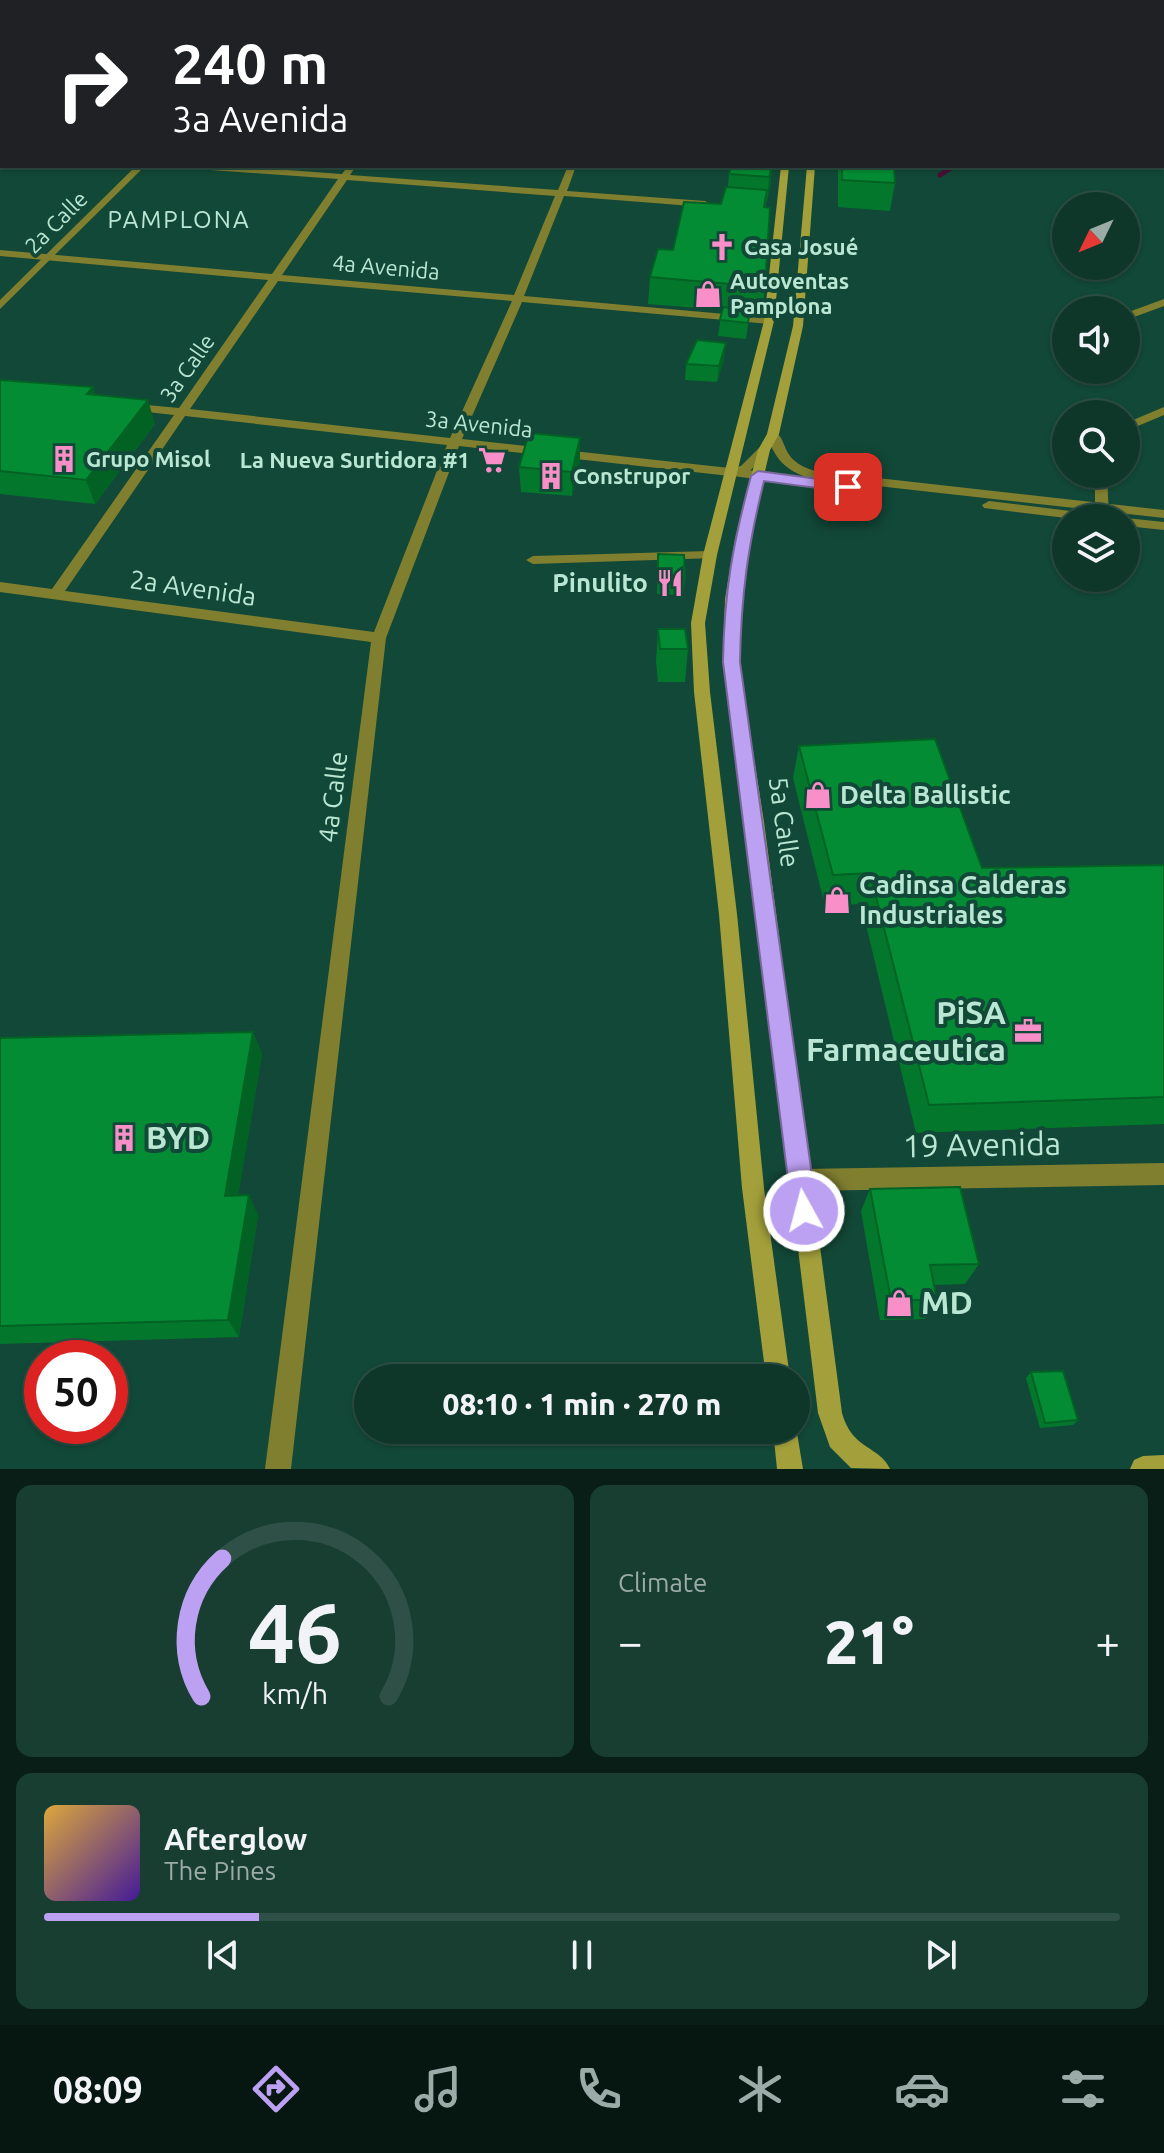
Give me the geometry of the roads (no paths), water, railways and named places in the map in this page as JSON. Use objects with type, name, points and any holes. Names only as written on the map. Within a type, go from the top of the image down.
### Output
[{"type":"main road","points":[[776,1364],[753,1188],[728,914],[702,692],[698,623],[710,555],[769,321],[785,168]]},
{"type":"main road","name":"5a Calle","points":[[811,168],[798,326],[773,434],[764,450],[742,539],[732,599],[731,662],[801,1180],[822,1363],[834,1432],[846,1452],[877,1469]]},
{"type":"main road","points":[[702,596],[732,599]]},
{"type":"main road","points":[[787,1444],[790,1469]]},
{"type":"main road","points":[[1143,1469],[1164,1468]]},
{"type":"street","name":"2a Calle","points":[[0,306],[139,168]]},
{"type":"street","points":[[223,168],[718,205]]},
{"type":"street","name":"3a Calle","points":[[56,594],[351,168]]},
{"type":"street","name":"4a Calle","points":[[278,1469],[379,638],[454,442],[518,299],[571,168]]},
{"type":"street","points":[[765,209],[781,210]]},
{"type":"street","name":"4a Avenida","points":[[0,253],[769,321]]},
{"type":"street","points":[[1140,311],[1164,302]]},
{"type":"street","name":"3a Avenida","points":[[120,405],[1052,509]]},
{"type":"street","points":[[1140,421],[1164,411]]},
{"type":"street","name":"3a Avenida","points":[[773,434],[784,462],[793,469],[814,475],[1052,508]]},
{"type":"street","points":[[730,472],[745,469],[764,450]]},
{"type":"street","name":"3a Avenida","points":[[1140,514],[1164,514]]},
{"type":"street","points":[[1140,523],[1164,526]]},
{"type":"street","points":[[533,560],[710,555]]},
{"type":"street","name":"2a Avenida","points":[[0,587],[379,638]]},
{"type":"street","name":"19 Avenida","points":[[801,1180],[1164,1174]]},
{"type":"street","points":[[778,1469],[790,1469]]},
{"type":"waterway","points":[[940,175],[951,168]]},
{"type":"place","name":"Casa Josué","points":[[722,247]]},
{"type":"place","name":"Autoventas Pamplona","points":[[708,294]]},
{"type":"place","name":"Grupo Misol","points":[[64,459]]},
{"type":"place","name":"La Nueva Surtidora #1","points":[[492,460]]},
{"type":"place","name":"Construpor","points":[[551,476]]},
{"type":"place","name":"Pinulito","points":[[670,583]]},
{"type":"place","name":"Delta Ballistic","points":[[818,795]]},
{"type":"place","name":"Cadinsa Calderas Industriales","points":[[837,900]]},
{"type":"place","name":"PiSA Farmaceutica","points":[[1028,1031]]},
{"type":"place","name":"BYD","points":[[124,1138]]},
{"type":"place","name":"MD","points":[[899,1303]]},
{"type":"district","name":"PAMPLONA","points":[[179,220]]}]
